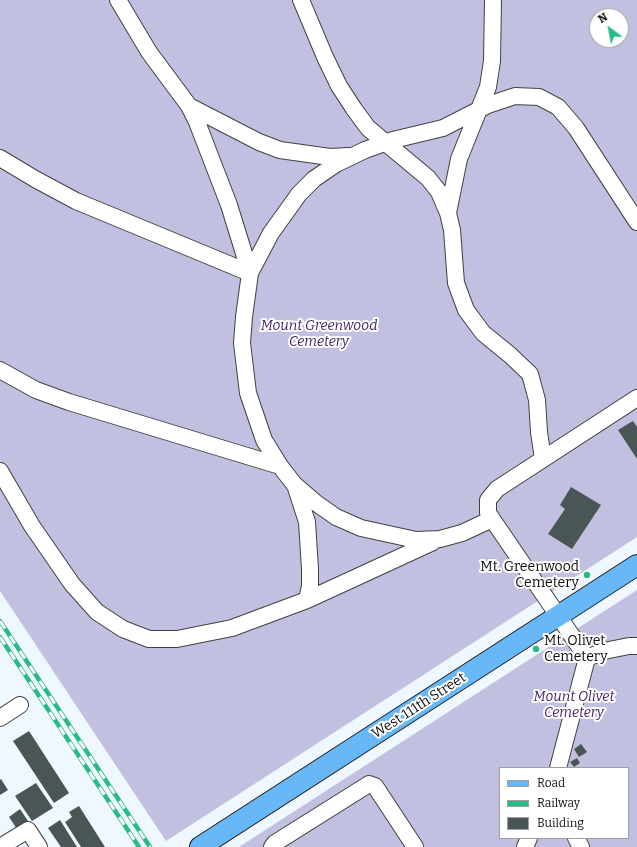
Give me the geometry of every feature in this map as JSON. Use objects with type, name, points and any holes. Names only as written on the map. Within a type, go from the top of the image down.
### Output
[{"type":"main road","name":"West 111th Street","points":[[200,847],[637,565]]},
{"type":"street","points":[[118,0],[149,52],[188,106],[206,145],[226,199],[250,274]]},
{"type":"street","points":[[301,0],[339,86],[368,128],[428,178],[439,192],[448,213],[452,230],[456,283],[466,310],[483,333],[510,354],[530,374],[538,400],[539,432],[544,459]]},
{"type":"street","points":[[448,213],[459,159],[488,87],[492,61],[493,0]]},
{"type":"street","points":[[440,539],[416,540],[361,528],[336,517],[316,503],[294,484],[280,466],[262,434],[248,393],[242,343],[250,274],[271,233],[299,194],[325,172],[354,156],[385,143],[443,128],[478,109],[515,96],[539,97],[558,107],[576,128],[637,222]]},
{"type":"street","points":[[188,106],[252,139],[280,150],[330,156],[354,156]]},
{"type":"street","points":[[0,158],[76,201],[250,274]]},
{"type":"street","points":[[0,370],[36,390],[68,402],[280,466]]},
{"type":"street","points":[[558,767],[587,658],[492,518],[487,507],[488,500],[497,489],[637,398]]},
{"type":"street","points":[[0,471],[32,526],[72,584],[98,612],[123,630],[149,639],[177,639],[204,635],[232,628],[307,600],[440,539],[462,533],[492,518]]},
{"type":"street","points":[[294,484],[307,522],[310,569],[310,586],[307,600]]},
{"type":"street","points":[[587,658],[604,651],[637,646]]},
{"type":"street","points":[[0,718],[20,705]]},
{"type":"street","points":[[272,847],[275,842],[369,784],[375,786],[415,847]]},
{"type":"street","points":[[0,847],[28,830],[39,847]]},
{"type":"green space","name":"Mount Greenwood Cemetery","points":[[0,0],[637,0],[637,537],[166,841],[0,591]]},
{"type":"green space","name":"Mount Olivet Cemetery","points":[[637,590],[637,847],[239,847]]},
{"type":"building","points":[[633,421],[637,427],[637,459],[618,430]]},
{"type":"building","points":[[571,487],[601,505],[572,549],[548,534],[565,509],[560,505]]},
{"type":"building","points":[[29,731],[69,793],[54,803],[13,741]]},
{"type":"building","points":[[581,744],[587,752],[579,757],[574,749]]},
{"type":"building","points":[[577,758],[580,763],[574,767],[570,762]]},
{"type":"building","points":[[1,779],[8,790],[0,795],[0,780]]},
{"type":"building","points":[[36,783],[53,808],[32,821],[15,796]]},
{"type":"building","points":[[79,806],[105,847],[81,847],[65,822],[72,817],[69,812]]},
{"type":"building","points":[[20,809],[28,821],[17,829],[9,817]]},
{"type":"building","points":[[60,820],[77,847],[61,847],[48,828]]},
{"type":"railway","points":[[0,621],[150,847]]},
{"type":"railway","points":[[0,637],[139,847]]},
{"type":"place","name":"Mt. Greenwood Cemetery","points":[[587,575]]},
{"type":"place","name":"Mt. Olivet Cemetery","points":[[536,649]]}]
